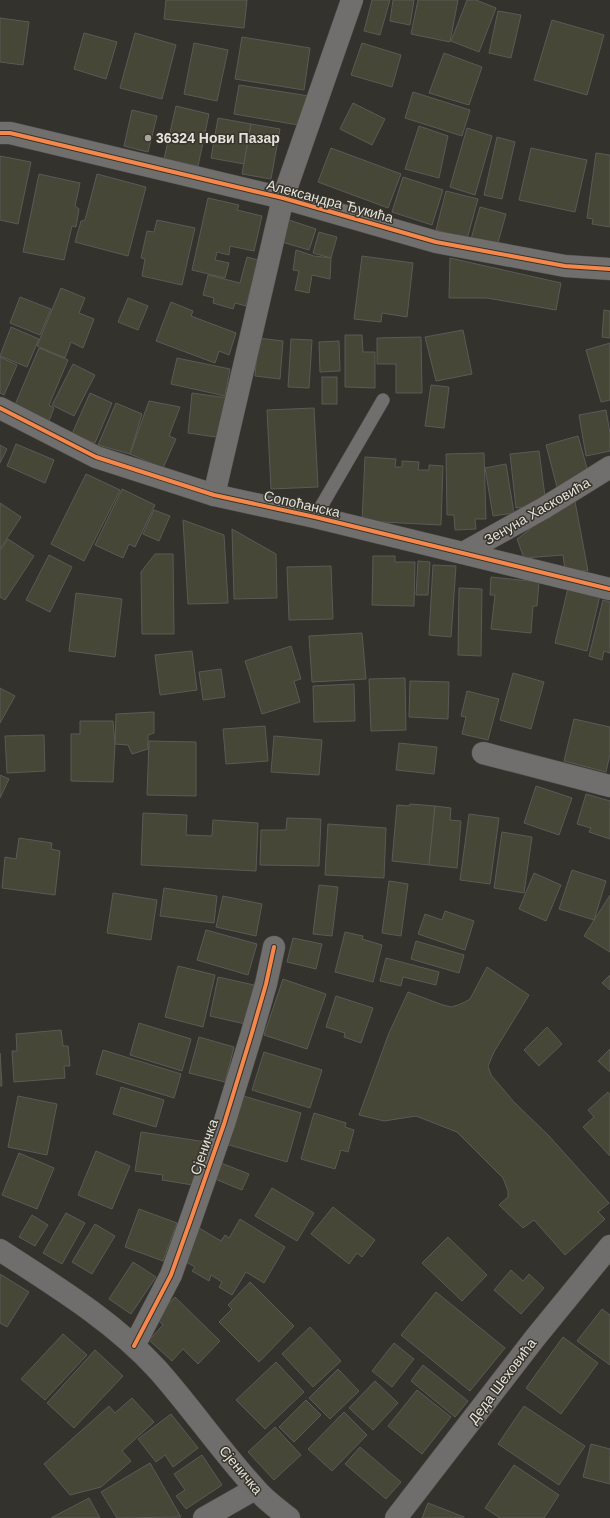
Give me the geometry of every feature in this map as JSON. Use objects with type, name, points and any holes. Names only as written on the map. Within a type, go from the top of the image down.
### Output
[{"type":"main road","name":"Деда Шеховића","points":[[396,1518],[535,1338],[610,1246]]},
{"type":"main road","name":"Сјеничка","points":[[0,1250],[88,1309],[134,1346],[156,1368],[255,1489],[289,1518]]},
{"type":"street","name":"Александра Ђукића","points":[[283,198],[352,0]]},
{"type":"street","name":"Александра Ђукића","points":[[0,133],[10,133],[283,198],[436,242],[565,266],[610,269]]},
{"type":"street","points":[[214,495],[283,198]]},
{"type":"street","name":"Сопоћанска","points":[[0,408],[96,457],[214,495],[315,517],[610,589]]},
{"type":"street","name":"Зенуна Хасковића","points":[[463,553],[544,508],[610,467]]},
{"type":"street","points":[[483,753],[610,786]]},
{"type":"street","name":"Сјеничка","points":[[134,1346],[171,1275],[196,1204],[224,1124],[251,1036],[266,984],[274,947]]},
{"type":"street","points":[[204,1518],[255,1489]]},
{"type":"lane","points":[[315,517],[383,400]]},
{"type":"building","points":[[166,0],[247,0],[244,28],[164,19]]},
{"type":"building","points":[[372,0],[390,0],[380,35],[364,31]]},
{"type":"building","points":[[393,0],[414,0],[410,25],[390,21]]},
{"type":"building","points":[[418,0],[458,0],[450,42],[411,34]]},
{"type":"building","points":[[467,0],[476,0],[496,8],[479,52],[451,41]]},
{"type":"building","points":[[498,11],[521,15],[511,58],[489,53]]},
{"type":"building","points":[[0,18],[29,22],[23,65],[0,62]]},
{"type":"building","points":[[552,20],[604,35],[587,95],[534,80]]},
{"type":"building","points":[[84,33],[117,42],[106,79],[74,69]]},
{"type":"building","points":[[135,33],[176,45],[162,99],[120,88]]},
{"type":"building","points":[[242,37],[310,48],[304,90],[235,79]]},
{"type":"building","points":[[194,43],[228,50],[217,101],[184,94]]},
{"type":"building","points":[[362,43],[401,55],[392,87],[351,75]]},
{"type":"building","points":[[444,53],[482,67],[469,105],[429,93]]},
{"type":"building","points":[[239,85],[309,96],[304,126],[234,114]]},
{"type":"building","points":[[413,92],[470,110],[462,136],[405,118]]},
{"type":"building","points":[[353,103],[385,119],[372,145],[340,129]]},
{"type":"building","points":[[176,106],[209,114],[198,166],[164,159]]},
{"type":"building","points":[[132,110],[157,116],[148,152],[124,146]]},
{"type":"building","points":[[218,118],[251,124],[244,164],[211,158]]},
{"type":"building","points":[[251,124],[280,129],[271,179],[242,174]]},
{"type":"building","points":[[419,126],[448,136],[439,178],[405,169]]},
{"type":"building","points":[[467,128],[492,136],[475,195],[450,187]]},
{"type":"building","points":[[497,137],[515,142],[502,199],[484,195]]},
{"type":"building","points":[[331,148],[401,174],[388,208],[318,182]]},
{"type":"building","points":[[531,148],[587,160],[575,212],[519,200]]},
{"type":"building","points":[[596,153],[610,155],[610,227],[592,224],[593,219],[587,218]]},
{"type":"building","points":[[0,156],[31,162],[18,224],[0,220]]},
{"type":"building","points":[[39,174],[80,183],[75,206],[79,209],[76,227],[72,226],[64,260],[23,252]]},
{"type":"building","points":[[97,174],[146,187],[128,256],[75,242],[81,221],[85,220]]},
{"type":"building","points":[[403,177],[443,190],[432,225],[392,212]]},
{"type":"building","points":[[446,191],[478,199],[467,239],[436,230]]},
{"type":"building","points":[[208,198],[239,205],[237,210],[262,216],[254,251],[230,246],[229,255],[217,252],[215,260],[229,263],[225,278],[192,270]]},
{"type":"building","points":[[480,207],[506,214],[497,246],[471,239]]},
{"type":"building","points":[[157,220],[195,228],[182,285],[142,276],[145,259],[141,258],[147,231],[154,232]]},
{"type":"building","points":[[289,220],[316,229],[309,250],[282,242]]},
{"type":"building","points":[[319,232],[337,237],[331,258],[313,253]]},
{"type":"building","points":[[296,250],[314,256],[331,258],[330,279],[312,275],[309,293],[295,290],[299,271],[293,270]]},
{"type":"building","points":[[362,256],[413,263],[407,317],[382,313],[381,322],[354,319]]},
{"type":"building","points":[[247,257],[258,260],[246,306],[235,303],[233,309],[213,303],[214,298],[203,295],[208,275],[240,283]]},
{"type":"building","points":[[450,258],[561,283],[556,310],[487,298],[449,298]]},
{"type":"building","points":[[61,288],[85,298],[79,313],[94,319],[83,348],[71,342],[65,358],[37,346]]},
{"type":"building","points":[[20,297],[51,309],[40,335],[10,323]]},
{"type":"building","points":[[128,298],[148,306],[138,330],[118,322]]},
{"type":"building","points":[[171,302],[193,311],[191,316],[236,333],[229,355],[219,351],[215,363],[156,341]]},
{"type":"building","points":[[604,310],[610,311],[610,338],[602,337]]},
{"type":"building","points":[[11,327],[39,339],[27,367],[0,356]]},
{"type":"building","points":[[463,330],[472,374],[436,381],[425,337]]},
{"type":"building","points":[[345,335],[362,335],[363,352],[375,352],[375,388],[345,387]]},
{"type":"building","points":[[421,337],[422,393],[396,393],[396,364],[377,364],[377,338]]},
{"type":"building","points":[[258,338],[283,341],[280,379],[255,376]]},
{"type":"building","points":[[291,339],[312,340],[309,388],[288,387]]},
{"type":"building","points":[[339,341],[340,371],[320,372],[319,342]]},
{"type":"building","points":[[610,343],[610,400],[601,402],[586,350]]},
{"type":"building","points":[[39,348],[68,360],[49,405],[54,408],[49,421],[14,407]]},
{"type":"building","points":[[0,357],[17,365],[4,395],[0,393]]},
{"type":"building","points":[[177,358],[230,369],[225,396],[171,384]]},
{"type":"building","points":[[73,364],[95,375],[74,416],[52,405]]},
{"type":"building","points":[[322,377],[337,377],[337,404],[322,404]]},
{"type":"building","points":[[431,385],[449,387],[444,428],[425,426]]},
{"type":"building","points":[[90,393],[112,403],[95,443],[72,434]]},
{"type":"building","points":[[192,393],[228,398],[223,438],[188,433]]},
{"type":"building","points":[[149,401],[180,407],[169,436],[176,439],[163,468],[130,454]]},
{"type":"building","points":[[116,403],[142,414],[130,454],[98,445]]},
{"type":"building","points":[[314,408],[318,487],[271,489],[267,410]]},
{"type":"building","points":[[606,410],[610,433],[610,451],[586,456],[579,415]]},
{"type":"building","points":[[578,436],[590,479],[557,487],[546,445]]},
{"type":"building","points":[[16,444],[54,460],[45,483],[7,466]]},
{"type":"building","points":[[0,445],[7,449],[0,463]]},
{"type":"building","points":[[539,451],[546,504],[516,508],[510,454]]},
{"type":"building","points":[[484,453],[486,519],[475,519],[476,529],[455,530],[454,515],[447,515],[446,454]]},
{"type":"building","points":[[365,457],[396,459],[395,467],[402,467],[402,461],[419,462],[418,470],[429,470],[429,465],[443,466],[441,525],[362,521]]},
{"type":"building","points":[[506,464],[514,513],[493,516],[485,468]]},
{"type":"building","points":[[86,474],[120,490],[84,561],[51,544]]},
{"type":"building","points":[[122,489],[155,505],[135,547],[129,544],[123,558],[95,545]]},
{"type":"building","points":[[574,496],[588,571],[565,570],[563,555],[524,558],[517,539]]},
{"type":"building","points":[[0,503],[21,517],[0,549]]},
{"type":"building","points":[[154,510],[170,516],[159,541],[143,534]]},
{"type":"building","points":[[183,520],[224,535],[228,603],[188,604]]},
{"type":"building","points":[[232,529],[276,554],[277,598],[234,599]]},
{"type":"building","points":[[8,539],[34,556],[5,600],[0,597],[0,551]]},
{"type":"building","points":[[155,554],[173,554],[174,634],[142,634],[141,572]]},
{"type":"building","points":[[49,555],[72,567],[50,612],[26,600]]},
{"type":"building","points":[[373,556],[395,556],[395,562],[415,562],[414,606],[372,605]]},
{"type":"building","points":[[418,561],[430,562],[428,595],[416,595]]},
{"type":"building","points":[[433,565],[456,566],[451,637],[429,635]]},
{"type":"building","points":[[331,566],[333,619],[289,620],[287,567]]},
{"type":"building","points":[[491,577],[539,582],[537,606],[533,606],[531,633],[491,629],[495,595],[490,595]]},
{"type":"building","points":[[459,588],[482,589],[481,656],[458,655]]},
{"type":"building","points":[[568,588],[600,595],[587,651],[555,643]]},
{"type":"building","points":[[76,593],[122,599],[115,657],[69,651]]},
{"type":"building","points":[[603,600],[610,602],[610,653],[604,651],[602,660],[589,656]]},
{"type":"building","points":[[362,633],[366,679],[312,682],[309,636]]},
{"type":"building","points":[[291,646],[301,679],[294,681],[300,702],[262,714],[245,661]]},
{"type":"building","points":[[192,651],[197,690],[160,695],[155,655]]},
{"type":"building","points":[[221,669],[225,697],[203,700],[199,672]]},
{"type":"building","points":[[513,673],[544,682],[531,729],[500,720]]},
{"type":"building","points":[[405,678],[406,730],[371,731],[369,679]]},
{"type":"building","points":[[410,681],[449,682],[448,719],[409,717]]},
{"type":"building","points":[[354,684],[355,721],[314,722],[313,686]]},
{"type":"building","points":[[0,688],[15,696],[0,723]]},
{"type":"building","points":[[467,691],[499,699],[488,740],[462,734],[466,717],[461,716]]},
{"type":"building","points":[[154,712],[154,733],[148,735],[148,749],[132,754],[128,745],[115,744],[116,714]]},
{"type":"building","points":[[574,719],[610,727],[610,754],[606,772],[564,761]]},
{"type":"building","points":[[80,721],[113,721],[115,744],[113,782],[71,781],[71,734],[80,734]]},
{"type":"building","points":[[265,726],[268,761],[226,764],[223,729]]},
{"type":"building","points":[[44,735],[45,771],[7,773],[5,736]]},
{"type":"building","points":[[274,736],[322,740],[319,775],[271,772]]},
{"type":"building","points":[[149,741],[196,742],[196,796],[147,795]]},
{"type":"building","points":[[399,743],[437,747],[434,774],[396,770]]},
{"type":"building","points":[[0,775],[9,779],[0,798]]},
{"type":"building","points":[[536,786],[572,798],[559,835],[524,823]]},
{"type":"building","points":[[586,794],[610,801],[610,839],[589,832],[591,828],[577,824]]},
{"type":"building","points":[[410,804],[435,806],[429,865],[392,861],[397,805],[409,806]]},
{"type":"building","points":[[435,806],[451,808],[450,820],[461,821],[457,868],[429,865]]},
{"type":"building","points":[[143,813],[187,815],[186,835],[212,836],[213,820],[258,823],[256,871],[141,865]]},
{"type":"building","points":[[469,814],[499,818],[490,884],[460,880]]},
{"type":"building","points":[[287,818],[321,819],[319,866],[260,865],[261,830],[286,830]]},
{"type":"building","points":[[328,824],[386,828],[384,878],[325,875]]},
{"type":"building","points":[[502,832],[532,837],[524,893],[494,888]]},
{"type":"building","points":[[19,838],[52,843],[51,849],[60,851],[55,895],[2,888],[5,857],[16,859]]},
{"type":"building","points":[[572,870],[606,881],[594,920],[559,909]]},
{"type":"building","points":[[534,873],[561,885],[546,921],[519,909]]},
{"type":"building","points":[[389,881],[408,884],[401,936],[382,933]]},
{"type":"building","points":[[319,885],[338,887],[332,936],[313,934]]},
{"type":"building","points":[[164,888],[217,896],[214,923],[160,916]]},
{"type":"building","points":[[113,893],[157,900],[151,940],[107,933]]},
{"type":"building","points":[[610,895],[610,952],[584,936]]},
{"type":"building","points":[[223,896],[262,904],[256,936],[216,927]]},
{"type":"building","points":[[445,911],[474,921],[465,950],[418,934],[425,914],[442,920]]},
{"type":"building","points":[[206,930],[257,944],[248,975],[197,960]]},
{"type":"building","points":[[345,932],[363,936],[362,939],[382,945],[373,982],[335,972]]},
{"type":"building","points":[[293,938],[322,944],[316,969],[287,962]]},
{"type":"building","points":[[416,941],[464,955],[459,973],[411,959]]},
{"type":"building","points":[[386,958],[439,972],[436,985],[403,977],[401,986],[380,981]]},
{"type":"building","points":[[178,966],[215,975],[203,1027],[165,1017]]},
{"type":"building","points":[[487,967],[529,995],[494,1052],[488,1066],[491,1075],[514,1102],[549,1136],[609,1203],[598,1212],[605,1219],[565,1255],[534,1220],[523,1228],[499,1205],[508,1197],[508,1191],[503,1178],[457,1132],[416,1116],[384,1121],[359,1115],[389,1033],[408,992],[443,1005],[451,1007],[458,1005],[470,999]]},
{"type":"building","points":[[610,975],[610,990],[602,983]]},
{"type":"building","points":[[218,977],[254,985],[245,1024],[210,1016]]},
{"type":"building","points":[[283,979],[326,994],[307,1049],[264,1035]]},
{"type":"building","points":[[336,996],[373,1008],[361,1043],[344,1037],[345,1033],[326,1027]]},
{"type":"building","points":[[139,1023],[191,1039],[182,1071],[130,1055]]},
{"type":"building","points":[[547,1027],[562,1044],[539,1066],[524,1050]]},
{"type":"building","points":[[61,1030],[63,1046],[68,1046],[70,1066],[64,1066],[65,1078],[14,1082],[12,1051],[17,1051],[16,1034]]},
{"type":"building","points":[[199,1037],[234,1047],[225,1082],[189,1073]]},
{"type":"building","points":[[610,1049],[610,1072],[598,1061]]},
{"type":"building","points":[[103,1050],[181,1074],[174,1098],[96,1074]]},
{"type":"building","points":[[264,1052],[322,1070],[310,1108],[252,1090]]},
{"type":"building","points":[[0,1053],[2,1086],[0,1086]]},
{"type":"building","points":[[121,1087],[164,1100],[156,1127],[113,1114]]},
{"type":"building","points":[[608,1092],[610,1095],[610,1156],[583,1127],[594,1117],[588,1110]]},
{"type":"building","points":[[240,1095],[301,1113],[287,1162],[226,1144]]},
{"type":"building","points":[[18,1096],[57,1104],[47,1155],[8,1147]]},
{"type":"building","points":[[314,1113],[346,1123],[345,1127],[354,1130],[348,1152],[341,1150],[335,1169],[301,1159]]},
{"type":"building","points":[[141,1132],[206,1142],[199,1186],[162,1180],[163,1175],[135,1171]]},
{"type":"building","points":[[96,1151],[130,1166],[112,1209],[78,1195]]},
{"type":"building","points":[[19,1153],[54,1168],[37,1209],[2,1195]]},
{"type":"building","points":[[221,1163],[249,1174],[242,1190],[215,1179]]},
{"type":"building","points":[[272,1188],[314,1213],[297,1241],[255,1216]]},
{"type":"building","points":[[333,1207],[375,1240],[362,1257],[357,1253],[349,1264],[311,1234]]},
{"type":"building","points":[[139,1209],[177,1223],[163,1261],[125,1247]]},
{"type":"building","points":[[66,1213],[85,1223],[62,1264],[43,1253]]},
{"type":"building","points":[[32,1215],[48,1225],[35,1246],[19,1237]]},
{"type":"building","points":[[240,1219],[285,1247],[264,1283],[246,1272],[232,1295],[219,1287],[222,1282],[211,1275],[209,1281],[192,1271],[195,1267],[181,1259],[199,1228],[221,1241],[225,1235],[229,1238]]},
{"type":"building","points":[[95,1224],[115,1236],[92,1274],[72,1262]]},
{"type":"building","points":[[448,1237],[487,1275],[462,1301],[422,1263]]},
{"type":"building","points":[[133,1262],[156,1277],[131,1314],[109,1299]]},
{"type":"building","points":[[511,1270],[523,1281],[529,1274],[544,1288],[521,1314],[494,1290]]},
{"type":"building","points":[[0,1274],[29,1292],[7,1327],[0,1323]]},
{"type":"building","points":[[250,1282],[294,1326],[259,1362],[219,1322],[232,1309],[228,1305]]},
{"type":"building","points":[[436,1292],[505,1348],[470,1391],[401,1335]]},
{"type":"building","points":[[175,1297],[220,1341],[198,1364],[183,1349],[172,1361],[149,1340],[163,1325],[156,1318]]},
{"type":"building","points":[[602,1309],[610,1315],[610,1365],[577,1341]]},
{"type":"building","points":[[310,1327],[341,1361],[313,1387],[282,1354]]},
{"type":"building","points":[[63,1334],[87,1355],[45,1400],[21,1379]]},
{"type":"building","points":[[563,1337],[598,1363],[561,1414],[526,1388]]},
{"type":"building","points":[[394,1343],[414,1359],[392,1387],[372,1371]]},
{"type":"building","points":[[95,1350],[123,1376],[74,1428],[47,1403]]},
{"type":"building","points":[[276,1362],[304,1392],[265,1429],[236,1400]]},
{"type":"building","points":[[423,1365],[468,1401],[455,1417],[411,1381]]},
{"type":"building","points":[[338,1369],[359,1391],[330,1419],[309,1398]]},
{"type":"building","points":[[375,1381],[398,1403],[373,1430],[349,1408]]},
{"type":"building","points":[[417,1390],[451,1417],[422,1454],[388,1426]]},
{"type":"building","points":[[132,1398],[154,1422],[122,1451],[131,1461],[101,1487],[70,1495],[44,1464],[109,1406],[115,1413]]},
{"type":"building","points":[[306,1400],[321,1415],[294,1442],[279,1427]]},
{"type":"building","points":[[524,1406],[585,1446],[559,1485],[498,1444]]},
{"type":"building","points":[[344,1412],[367,1435],[332,1471],[308,1449]]},
{"type":"building","points":[[171,1414],[198,1448],[173,1467],[165,1455],[156,1462],[138,1439]]},
{"type":"building","points":[[275,1427],[301,1455],[274,1480],[248,1452]]},
{"type":"building","points":[[591,1444],[610,1449],[610,1484],[583,1477]]},
{"type":"building","points":[[360,1447],[401,1482],[386,1499],[345,1464]]},
{"type":"building","points":[[202,1455],[222,1485],[186,1509],[176,1496],[185,1490],[174,1474]]},
{"type":"building","points":[[150,1463],[181,1517],[117,1518],[101,1492]]},
{"type":"building","points":[[514,1465],[559,1495],[544,1518],[500,1518],[485,1508]]},
{"type":"building","points":[[89,1498],[100,1518],[51,1518]]},
{"type":"building","points":[[428,1503],[464,1517],[464,1518],[422,1518]]},
{"type":"cycle path","points":[[0,133],[10,133],[283,198],[436,242],[565,266],[610,269]]},
{"type":"cycle path","points":[[0,408],[96,457],[214,495],[315,517],[610,589]]},
{"type":"cycle path","points":[[134,1346],[171,1275],[191,1219],[224,1124],[251,1036],[266,984],[274,947]]},
{"type":"place","name":"36324 Нови Пазар","points":[[148,138]]}]
